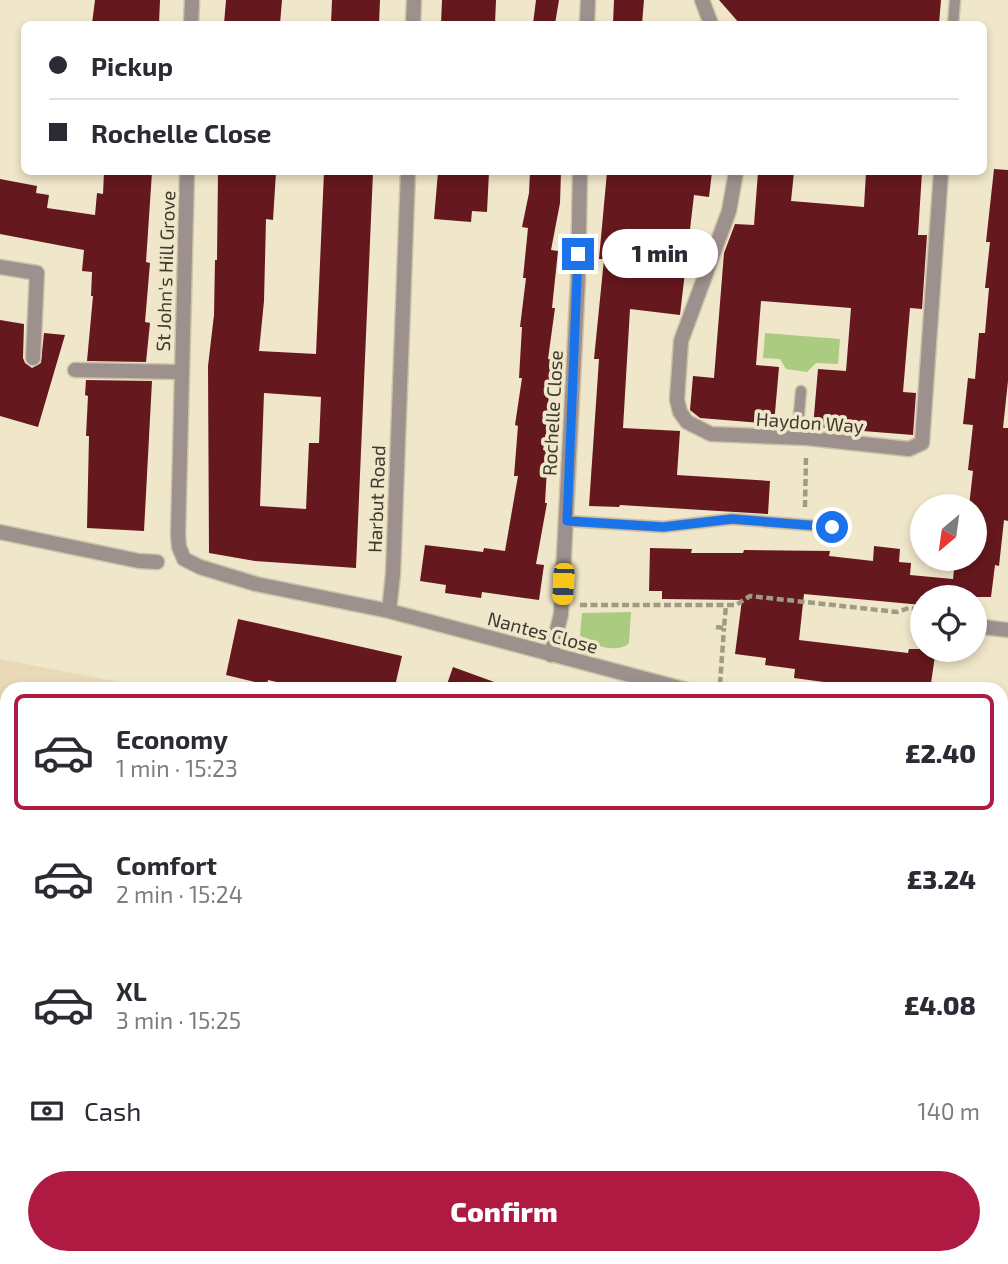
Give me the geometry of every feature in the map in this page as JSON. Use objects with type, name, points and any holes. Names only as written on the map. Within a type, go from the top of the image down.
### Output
[{"type":"street","points":[[191,21],[192,0]]},
{"type":"street","points":[[413,21],[414,0]]},
{"type":"street","points":[[587,21],[588,0]]},
{"type":"street","points":[[702,0],[710,21]]},
{"type":"street","name":"St John's Hill Grove","points":[[187,175],[178,535],[181,555],[200,567],[256,584],[389,611]]},
{"type":"street","name":"Harbut Road","points":[[389,611],[393,574],[408,175]]},
{"type":"street","name":"Rochelle Close","points":[[551,655],[562,605],[578,279],[580,175]]},
{"type":"street","name":"Haydon Way","points":[[736,175],[729,211],[681,341],[677,400],[680,412],[687,422],[711,434],[797,437],[909,449],[922,443],[941,175]]},
{"type":"street","points":[[0,267],[37,273],[33,358]]},
{"type":"street","name":"St John's Hill Grove","points":[[75,370],[181,372]]},
{"type":"street","points":[[0,532],[139,561],[157,562]]},
{"type":"street","name":"Nantes Close","points":[[389,611],[656,682]]},
{"type":"street","points":[[987,627],[1008,630]]},
{"type":"lane","points":[[953,21],[955,0]]},
{"type":"lane","points":[[797,437],[802,391]]},
{"type":"lane","points":[[567,521],[663,527],[732,519],[832,527]]},
{"type":"path","points":[[803,525],[806,456]]},
{"type":"path","points":[[562,605],[736,605],[750,596],[897,612],[910,608]]},
{"type":"path","points":[[720,682],[726,605]]},
{"type":"path","points":[[716,627],[724,628]]},
{"type":"shaded area","points":[[0,659],[119,682],[0,682]]},
{"type":"green space","points":[[765,333],[840,339],[838,364],[816,363],[807,372],[786,369],[780,359],[763,358]]},
{"type":"green space","points":[[631,612],[629,643],[624,646],[604,647],[580,635],[582,613]]},
{"type":"building","points":[[95,0],[160,0],[159,21],[92,21]]},
{"type":"building","points":[[226,0],[282,0],[280,21],[224,21]]},
{"type":"building","points":[[332,0],[380,0],[379,21],[331,21]]},
{"type":"building","points":[[442,0],[496,0],[495,21],[441,21]]},
{"type":"building","points":[[536,0],[559,0],[556,21],[533,21]]},
{"type":"building","points":[[614,0],[644,0],[642,21],[613,21]]},
{"type":"building","points":[[719,0],[941,0],[939,21],[737,21]]},
{"type":"building","points":[[994,169],[1008,170],[1008,381],[1003,428],[1008,428],[1008,521],[1004,520],[999,566],[995,565],[991,597],[987,597],[987,585],[910,585],[910,604],[804,594],[799,640],[908,653],[910,649],[910,662],[934,662],[931,682],[824,682],[794,678],[795,669],[765,665],[766,658],[735,654],[742,600],[662,599],[662,591],[649,591],[650,548],[692,549],[691,553],[743,553],[744,550],[830,551],[829,556],[873,561],[874,546],[900,549],[899,562],[910,563],[910,575],[953,579],[954,571],[987,571],[987,494],[970,494],[973,471],[968,470],[973,425],[963,424],[968,378],[975,379],[979,333],[985,333],[989,288],[985,288],[990,242],[986,242]]},
{"type":"building","points":[[104,175],[152,175],[146,262],[150,263],[145,322],[150,323],[146,362],[87,361],[93,296],[92,272],[82,271],[84,250],[0,234],[0,179],[37,186],[36,193],[49,195],[47,208],[95,215],[97,193],[103,194]]},
{"type":"building","points":[[218,175],[276,175],[273,220],[266,219],[264,301],[259,351],[316,354],[324,175],[373,175],[356,568],[255,561],[209,553],[208,366],[214,315]],"holes":[[[264,393],[321,397],[319,443],[309,443],[306,509],[260,506]]]},
{"type":"building","points":[[438,175],[489,175],[487,212],[472,211],[471,222],[434,219]]},
{"type":"building","points":[[530,175],[561,175],[560,203],[551,250],[558,251],[552,308],[555,308],[548,359],[552,360],[548,406],[551,406],[543,450],[548,451],[547,503],[536,564],[544,565],[539,600],[482,592],[481,598],[445,593],[446,585],[420,581],[425,545],[483,552],[484,548],[505,551],[518,476],[514,476],[518,426],[515,425],[522,378],[519,378],[520,327],[528,228],[522,227]]},
{"type":"building","points":[[607,175],[712,175],[709,197],[694,195],[680,315],[630,309],[623,428],[680,431],[677,475],[770,481],[768,514],[620,505],[589,506],[599,359],[594,359],[604,259],[599,259]]},
{"type":"building","points":[[758,175],[794,175],[791,201],[864,207],[866,175],[922,175],[918,235],[927,235],[922,309],[910,308],[903,392],[916,393],[913,435],[813,427],[818,369],[846,371],[851,308],[761,301],[756,365],[779,367],[774,424],[700,418],[690,410],[693,376],[714,378],[724,253],[735,224],[754,225]]},
{"type":"building","points":[[0,320],[24,324],[23,358],[32,368],[41,363],[44,333],[65,335],[38,427],[0,416]]},
{"type":"building","points":[[86,380],[152,381],[144,531],[87,528],[89,436],[86,436]]},
{"type":"building","points":[[238,619],[402,656],[396,682],[255,682],[226,675]]},
{"type":"building","points":[[453,667],[494,682],[448,682]]},
{"type":"route","points":[[578,254],[567,521],[663,527],[732,519],[832,527]]}]
